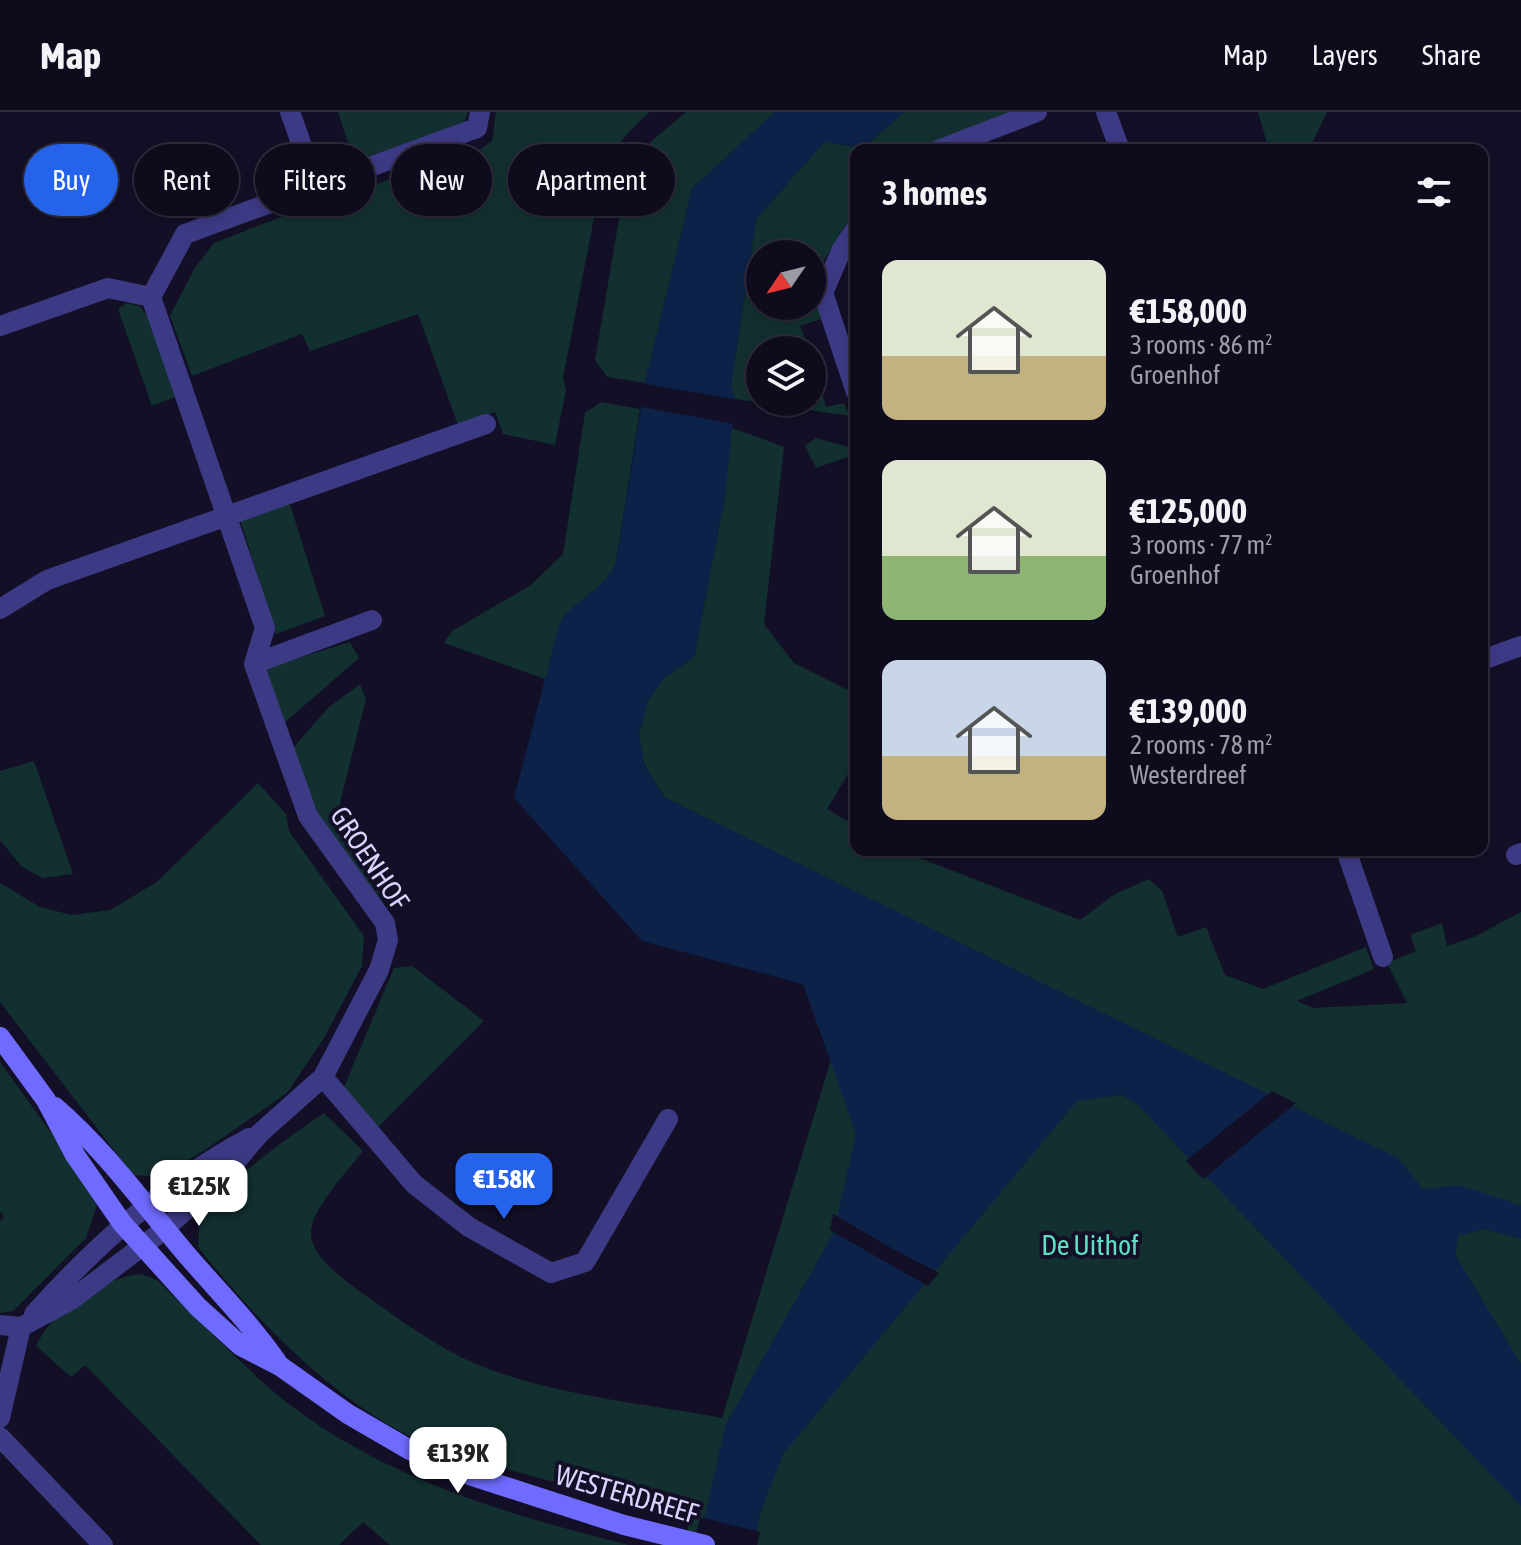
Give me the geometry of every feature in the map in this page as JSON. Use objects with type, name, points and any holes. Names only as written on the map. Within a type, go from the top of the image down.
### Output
[{"type":"main road","name":"WESTERDREEF","points":[[0,1037],[46,1100],[75,1155],[122,1223],[241,1346],[280,1366],[373,1429],[460,1472],[705,1545]]},
{"type":"main road","name":"WESTERDREEF","points":[[46,1100],[93,1139],[165,1229],[252,1326],[280,1366]]},
{"type":"street","points":[[290,112],[301,144]]},
{"type":"street","points":[[375,164],[477,128],[480,112]]},
{"type":"street","points":[[954,144],[1037,112]]},
{"type":"street","points":[[1106,112],[1118,144]]},
{"type":"street","points":[[254,664],[265,628],[188,394],[151,297],[185,234],[255,208]]},
{"type":"street","points":[[850,238],[823,293],[850,374]]},
{"type":"street","points":[[0,326],[108,288],[151,297]]},
{"type":"street","points":[[0,609],[47,580],[486,424]]},
{"type":"street","points":[[254,664],[372,620]]},
{"type":"street","points":[[1488,658],[1521,646]]},
{"type":"street","name":"GROENHOF","points":[[21,1327],[71,1300],[165,1229],[227,1172],[260,1133],[323,1077],[379,970],[388,940],[385,923],[308,816],[254,664]]},
{"type":"street","points":[[1348,856],[1383,957]]},
{"type":"street","points":[[323,1077],[414,1184],[469,1227],[551,1273],[585,1262],[668,1119]]},
{"type":"street","name":"GROENHOF","points":[[21,1327],[122,1223],[145,1204],[216,1156],[260,1133]]},
{"type":"street","points":[[0,1325],[21,1327],[0,1418]]},
{"type":"street","points":[[0,1437],[103,1545]]},
{"type":"green space","points":[[338,112],[468,112],[464,125],[406,144],[391,144],[391,149],[375,154],[375,144],[348,144]]},
{"type":"green space","points":[[496,112],[650,112],[619,144],[508,144],[508,216],[594,216],[563,378],[566,390],[555,445],[503,434],[495,412],[458,425],[418,314],[310,351],[302,334],[192,376],[170,316],[194,269],[214,243],[284,216],[375,216],[375,184],[391,179],[391,216],[492,216],[492,144],[488,144],[492,141]]},
{"type":"green space","points":[[686,112],[775,112],[692,189],[645,383],[607,377],[595,360],[620,216],[675,216],[675,144],[648,144]]},
{"type":"green space","points":[[904,112],[1013,112],[929,144],[868,144]]},
{"type":"green space","points":[[1258,112],[1327,112],[1312,144],[1267,144]]},
{"type":"green space","points":[[824,142],[850,146],[850,219],[826,257],[826,240],[753,240],[756,219]]},
{"type":"green space","points":[[746,286],[746,320],[818,320],[800,326],[804,336],[746,336],[746,401],[735,399],[731,386]]},
{"type":"green space","points":[[127,303],[140,306],[148,317],[175,397],[152,406],[118,309]]},
{"type":"green space","points":[[601,402],[640,409],[616,562],[610,578],[564,616],[545,679],[444,643],[452,631],[531,585],[563,554],[585,413]]},
{"type":"green space","points":[[844,403],[850,416],[826,412],[826,407]]},
{"type":"green space","name":"De Uithof","points":[[730,427],[784,447],[764,624],[794,663],[850,691],[850,771],[827,809],[850,822],[850,856],[915,856],[1080,920],[1115,894],[1149,879],[1162,891],[1178,937],[1206,927],[1225,975],[1263,989],[1366,947],[1374,969],[1297,1001],[1313,1008],[1407,1003],[1387,963],[1416,951],[1410,935],[1442,923],[1447,946],[1474,937],[1521,912],[1521,1545],[683,1545],[691,1517],[461,1457],[403,1433],[370,1413],[337,1390],[276,1335],[198,1247],[201,1222],[221,1194],[256,1163],[324,1113],[363,1151],[324,1201],[311,1232],[316,1251],[349,1283],[434,1342],[508,1376],[599,1398],[722,1418],[878,905],[664,797],[644,764],[639,734],[648,700],[664,678],[694,657],[725,497]]},
{"type":"green space","points":[[816,438],[850,447],[850,456],[816,468],[805,446]]},
{"type":"green space","points":[[290,504],[325,616],[276,634],[240,520]]},
{"type":"green space","points":[[350,642],[359,658],[283,724],[266,668]]},
{"type":"green space","points":[[360,684],[366,699],[340,803],[379,861],[384,911],[314,813],[293,748],[328,708]]},
{"type":"green space","points":[[34,761],[73,874],[43,878],[22,867],[0,840],[0,771]]},
{"type":"green space","points":[[258,783],[286,814],[289,831],[364,936],[362,966],[324,1038],[287,1093],[160,1177],[133,1175],[0,1002],[0,883],[40,907],[72,915],[110,910],[157,882]]},
{"type":"green space","points":[[412,966],[484,1021],[377,1128],[344,1087],[394,968]]},
{"type":"green space","points":[[0,1062],[99,1199],[86,1238],[13,1311],[0,1313],[0,1221],[4,1217],[0,1211]]},
{"type":"green space","points":[[141,1274],[157,1280],[267,1386],[306,1417],[348,1443],[392,1467],[485,1504],[629,1545],[390,1545],[363,1522],[339,1545],[261,1545],[85,1365],[71,1377],[36,1346],[54,1320],[80,1298],[111,1282]]},
{"type":"water","points":[[775,112],[904,112],[868,144],[850,146],[824,142],[756,219],[753,240],[746,240],[746,286],[731,386],[735,399],[725,497],[694,657],[664,678],[648,700],[639,734],[644,765],[664,797],[1398,1158],[1423,1189],[1459,1185],[1521,1205],[1521,1239],[1484,1229],[1458,1236],[1456,1256],[1521,1364],[1521,1506],[1136,1103],[1122,1095],[1077,1101],[783,1454],[762,1508],[753,1545],[698,1545],[726,1424],[834,1232],[856,1134],[803,984],[642,941],[514,798],[559,625],[572,608],[597,588],[616,562],[645,383],[692,189]]},
{"type":"pier","points":[[641,383],[739,400],[734,424],[637,406]]},
{"type":"pier","points":[[1272,1091],[1296,1103],[1203,1179],[1186,1161]]},
{"type":"pier","points":[[833,1214],[939,1273],[928,1286],[830,1230]]},
{"type":"pier","points":[[700,1517],[760,1532],[757,1545],[694,1545]]}]
